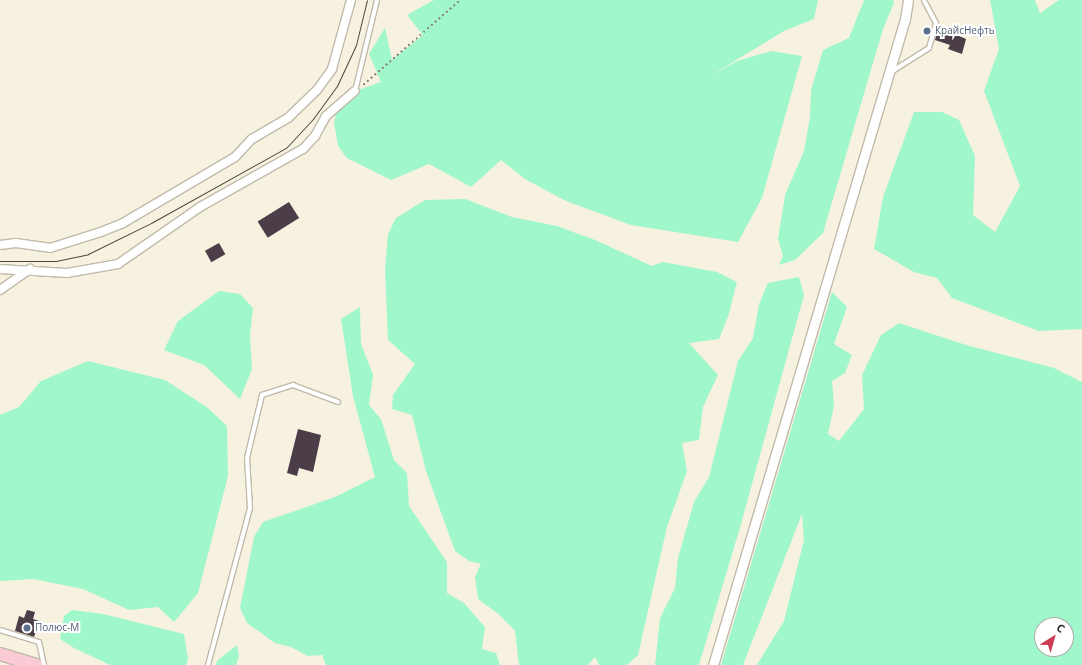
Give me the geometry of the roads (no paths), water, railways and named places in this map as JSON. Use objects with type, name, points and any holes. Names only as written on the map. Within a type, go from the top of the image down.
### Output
[{"type":"main road","points":[[0,654],[36,665]]},
{"type":"street","points":[[0,245],[16,243],[50,248],[101,232],[122,223],[236,157],[252,139],[288,118],[317,90],[332,69],[352,0]]},
{"type":"street","points":[[713,665],[889,74],[905,19],[908,0]]},
{"type":"street","points":[[0,269],[30,269],[67,273],[118,264],[200,207],[303,149],[315,136],[326,116],[355,91]]},
{"type":"street","points":[[0,290],[30,269]]},
{"type":"lane","points":[[355,91],[377,0]]},
{"type":"lane","points":[[889,74],[929,48],[936,24],[924,0]]},
{"type":"lane","points":[[208,665],[250,508],[248,458],[262,395],[293,385],[338,402]]},
{"type":"lane","points":[[0,630],[39,642],[44,665]]},
{"type":"tram line","points":[[0,261],[56,261],[88,254],[151,223],[286,148],[313,119],[337,86],[356,45],[367,0]]},
{"type":"place","name":"КрайсНефть","points":[[927,31]]},
{"type":"place","name":"Полюс-М","points":[[27,628]]}]
